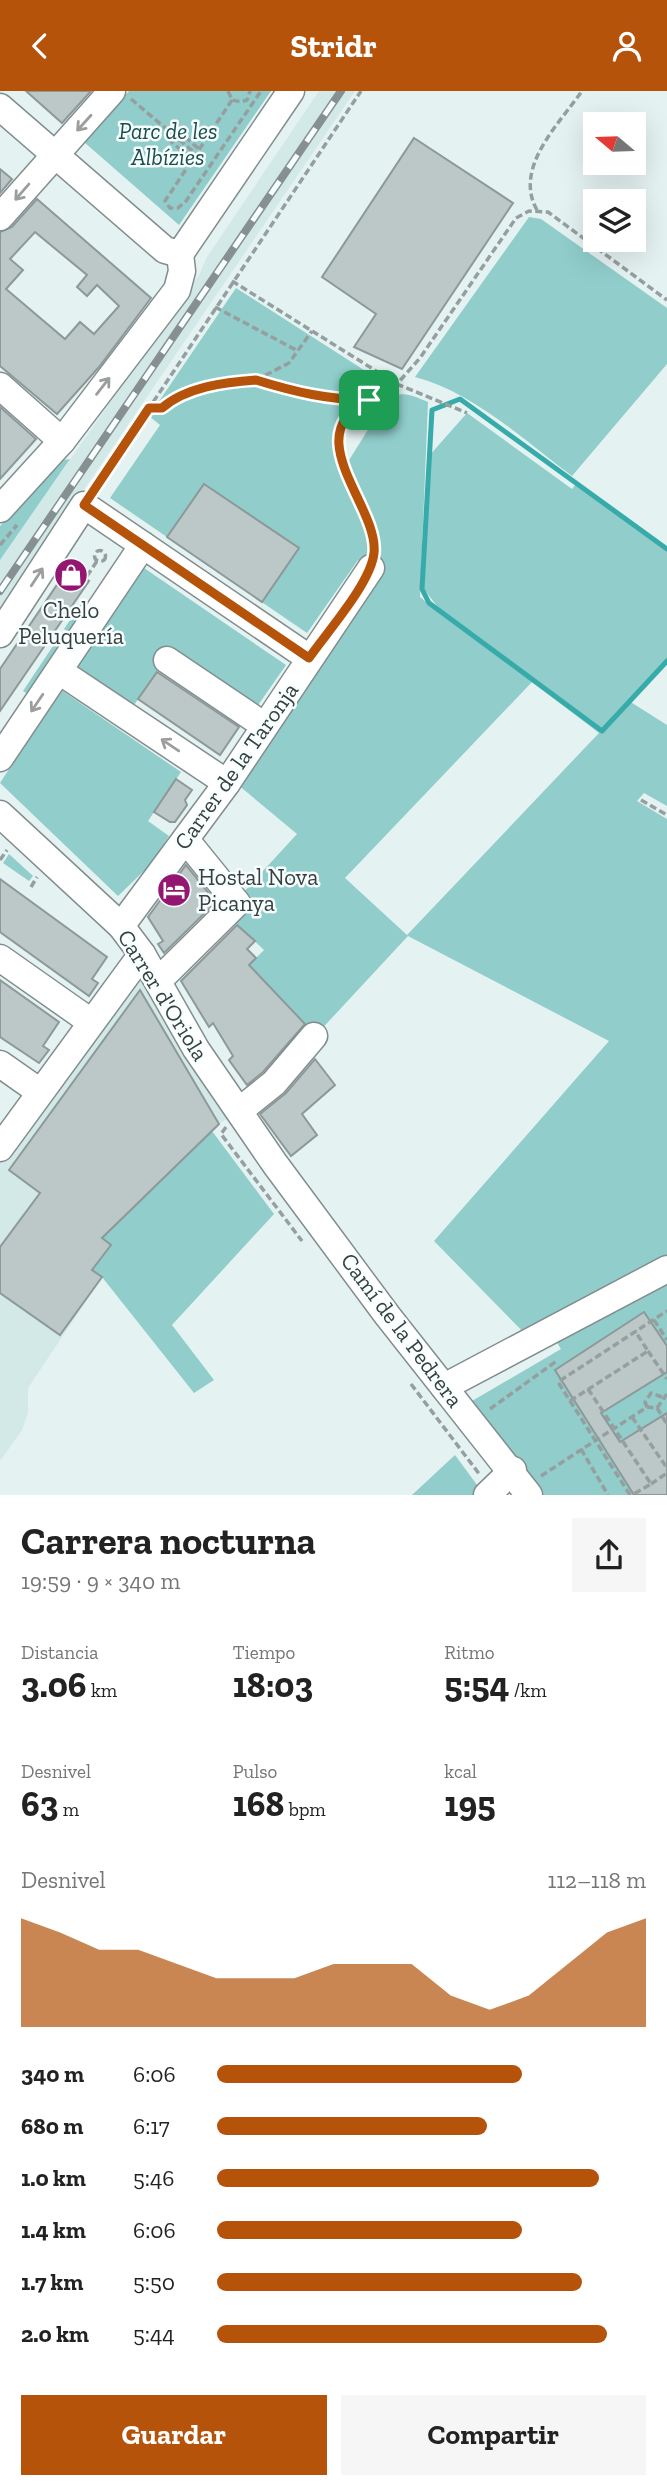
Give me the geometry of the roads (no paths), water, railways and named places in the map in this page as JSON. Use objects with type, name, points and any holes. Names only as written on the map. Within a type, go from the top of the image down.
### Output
[{"type":"street","points":[[0,509],[62,441],[177,290],[181,263],[291,91]]},
{"type":"street","points":[[0,217],[50,161],[119,93]]},
{"type":"street","points":[[0,107],[50,161]]},
{"type":"street","points":[[0,128],[50,161],[181,263]]},
{"type":"street","points":[[0,386],[62,441]]},
{"type":"street","points":[[0,634],[84,505],[309,658]]},
{"type":"street","points":[[0,758],[143,545]]},
{"type":"street","name":"Carrer de la Taronja","points":[[121,926],[227,783],[371,568]]},
{"type":"street","points":[[167,660],[254,718]]},
{"type":"street","points":[[59,671],[227,783]]},
{"type":"street","name":"Carrer d'Oriola","points":[[0,814],[121,926],[142,954],[196,1049],[275,1164]]},
{"type":"street","points":[[158,981],[237,903],[186,840]]},
{"type":"street","points":[[0,1147],[142,954]]},
{"type":"street","points":[[0,958],[92,1022]]},
{"type":"street","points":[[239,1111],[274,1083],[314,1036]]},
{"type":"street","points":[[0,1064],[40,1092]]},
{"type":"street","name":"Camí de la Pedrera","points":[[275,1164],[444,1387],[523,1469],[529,1495]]},
{"type":"street","points":[[444,1387],[667,1269]]},
{"type":"street","points":[[487,1495],[523,1469]]},
{"type":"waterway","points":[[667,549],[460,399],[432,410],[422,589],[429,603],[602,731],[667,661]]},
{"type":"railway","points":[[0,591],[341,91]]},
{"type":"place","name":"Chelo Peluquería","points":[[71,575]]},
{"type":"place","name":"Hostal Nova Picanya","points":[[174,890]]},
{"type":"park label","name":"Parc de les Albízies","points":[[168,144]]}]
